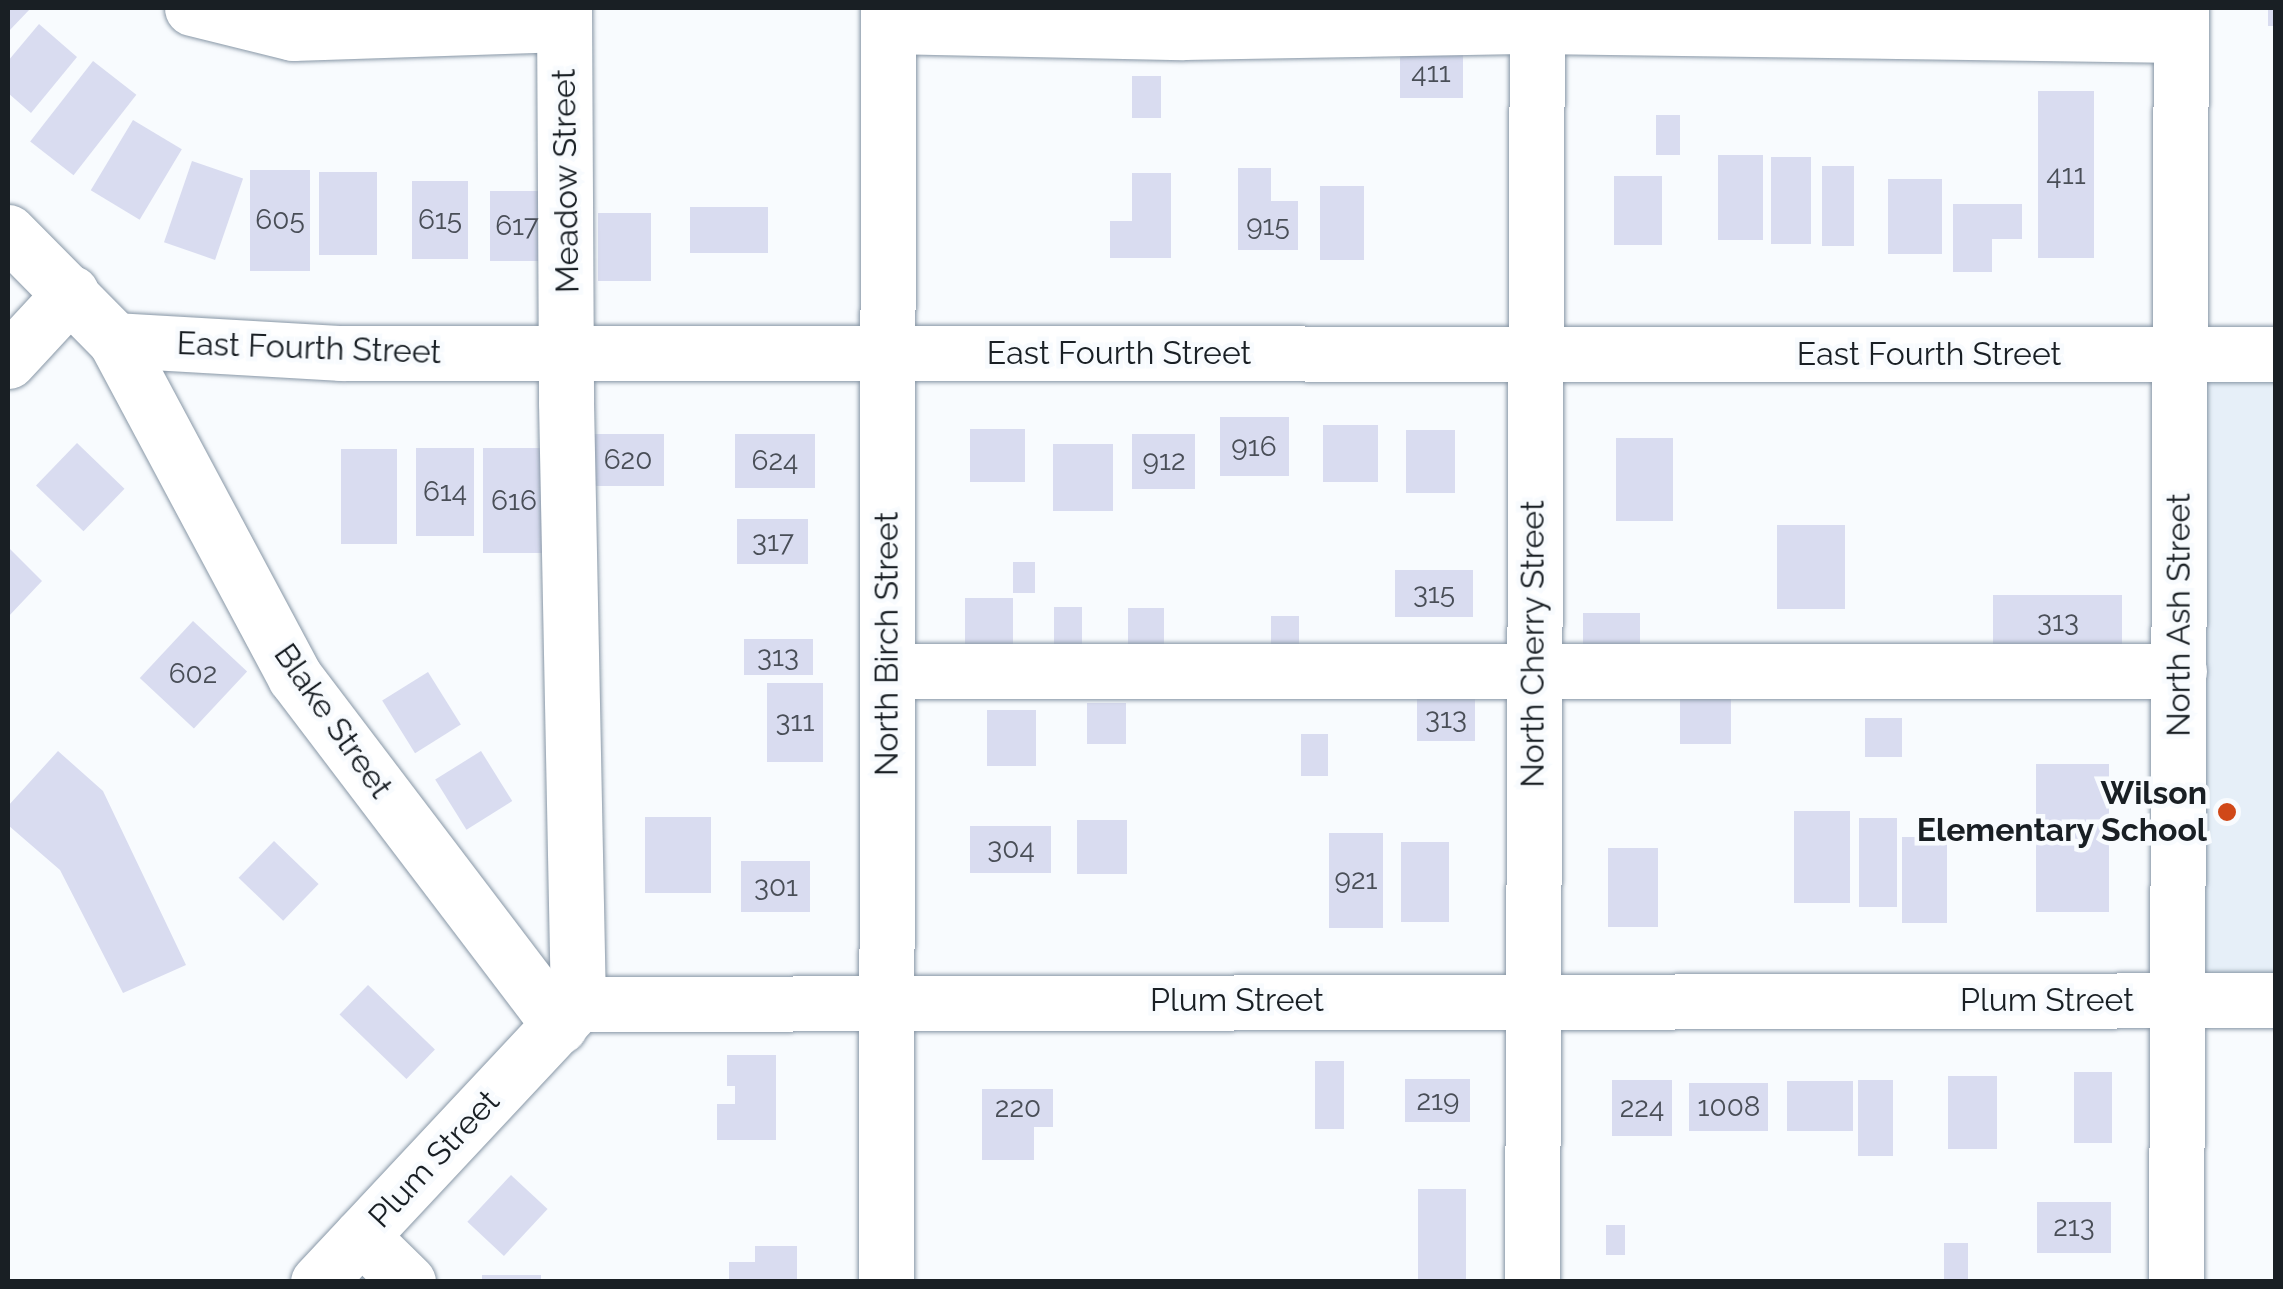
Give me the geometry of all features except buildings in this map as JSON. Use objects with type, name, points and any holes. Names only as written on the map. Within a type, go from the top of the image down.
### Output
[{"type":"street","points":[[192,8],[293,33],[564,16]]},
{"type":"street","name":"Meadow Street","points":[[564,16],[569,1015]]},
{"type":"street","points":[[888,16],[1183,32],[1536,17],[2181,21]]},
{"type":"street","name":"North Birch Street","points":[[886,1282],[888,16]]},
{"type":"street","name":"North Cherry Street","points":[[1532,1282],[1536,17]]},
{"type":"street","name":"North Ash Street","points":[[2176,1282],[2181,21]]},
{"type":"street","points":[[8,232],[115,340]]},
{"type":"street","points":[[8,361],[71,293]]},
{"type":"street","name":"East Fourth Street","points":[[115,340],[341,353],[2276,354]]},
{"type":"street","name":"Blake Street","points":[[115,340],[295,677],[569,1015]]},
{"type":"street","points":[[887,671],[2179,672]]},
{"type":"street","name":"Plum Street","points":[[318,1282],[569,1015],[886,1001],[2276,1000]]},
{"type":"street","points":[[361,1236],[408,1282]]},
{"type":"shaded area","name":"Wilson Elementary School","points":[[2180,354],[2275,354],[2275,1000],[2180,1000]]},
{"type":"place","name":"Wilson Elementary School","points":[[2227,812]]}]
